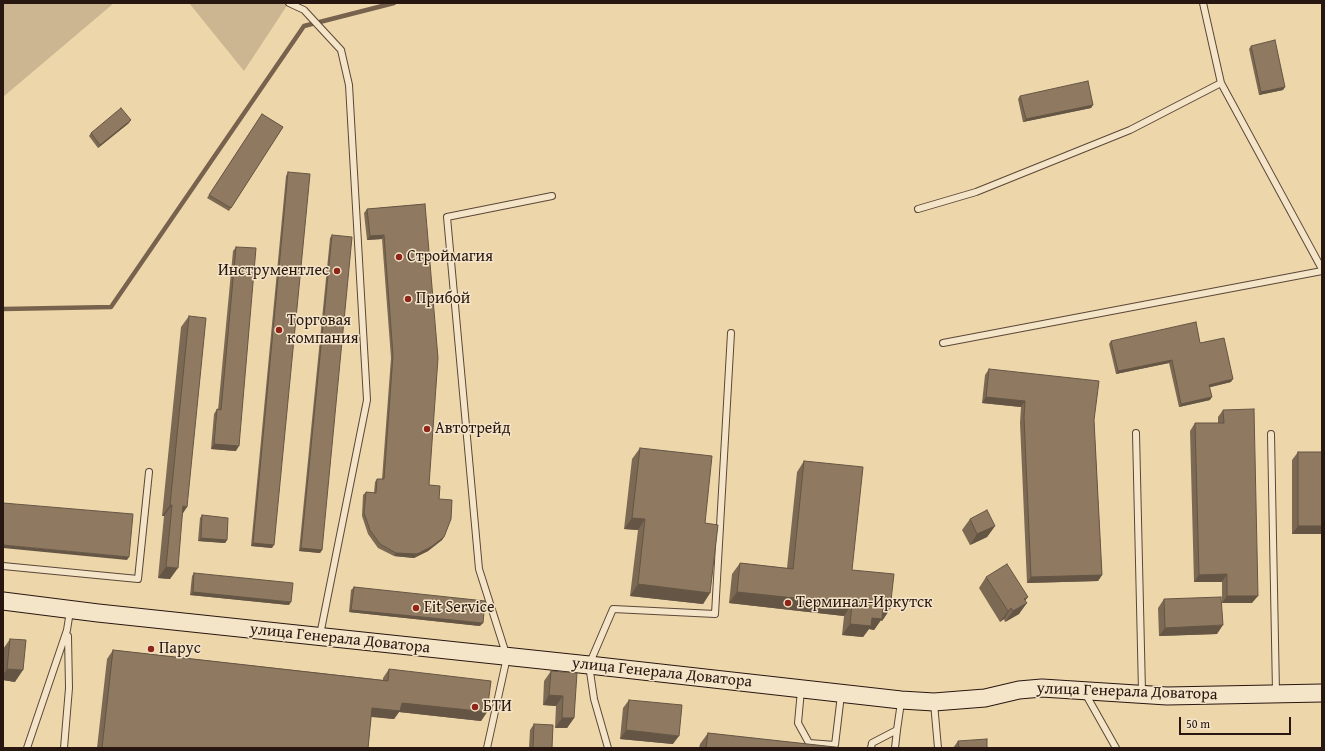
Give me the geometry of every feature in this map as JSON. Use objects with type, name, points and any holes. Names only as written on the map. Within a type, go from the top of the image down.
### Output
[{"type":"street","name":"улица Генерала Доватора","points":[[3,601],[98,613],[901,700],[934,702],[985,698],[1019,690],[1042,688],[1168,696],[1322,693]]},
{"type":"lane","points":[[289,3],[304,10],[341,50],[349,85],[367,400],[320,637]]},
{"type":"lane","points":[[943,343],[1322,270],[1221,83],[1203,3]]},
{"type":"lane","points":[[918,209],[976,192],[1130,130],[1221,83]]},
{"type":"lane","points":[[487,748],[507,657],[479,569],[447,218],[552,196]]},
{"type":"lane","points":[[608,748],[594,699],[589,665],[613,609],[715,614],[731,333]]},
{"type":"lane","points":[[1136,433],[1142,694]]},
{"type":"lane","points":[[1271,434],[1276,694]]},
{"type":"lane","points":[[3,566],[138,580],[149,472]]},
{"type":"lane","points":[[27,748],[67,630],[71,609]]},
{"type":"lane","points":[[64,748],[69,688],[67,630]]},
{"type":"lane","points":[[801,688],[798,723],[809,743],[835,745],[841,693]]},
{"type":"lane","points":[[1083,690],[1116,748]]},
{"type":"lane","points":[[895,748],[901,700]]},
{"type":"lane","points":[[934,702],[938,748]]},
{"type":"lane","points":[[872,748],[872,742],[897,730]]},
{"type":"shaded area","points":[[3,3],[114,3],[3,97]]},
{"type":"shaded area","points":[[189,3],[291,3],[288,4],[244,71]]},
{"type":"building","points":[[1275,40],[1285,87],[1261,92],[1251,46]]},
{"type":"building","points":[[1088,81],[1093,105],[1026,119],[1020,96]]},
{"type":"building","points":[[121,108],[131,120],[100,145],[91,133]]},
{"type":"building","points":[[262,114],[283,127],[231,208],[209,195]]},
{"type":"building","points":[[288,172],[310,174],[274,545],[253,543]]},
{"type":"building","points":[[425,204],[438,358],[429,485],[440,486],[439,499],[452,500],[451,519],[444,537],[431,547],[417,554],[396,553],[380,544],[370,530],[364,513],[366,492],[376,493],[377,479],[384,479],[393,355],[384,235],[370,236],[367,209]]},
{"type":"building","points":[[332,235],[352,237],[322,550],[301,548]]},
{"type":"building","points":[[236,247],[256,248],[239,446],[214,444],[217,409],[221,410]]},
{"type":"building","points":[[189,316],[206,318],[187,507],[183,506],[178,568],[166,567],[172,505],[170,505]]},
{"type":"building","points":[[1196,322],[1200,343],[1224,338],[1233,379],[1209,385],[1212,397],[1181,404],[1172,360],[1118,371],[1111,341]]},
{"type":"building","points":[[989,369],[1099,381],[1094,420],[1102,575],[1031,577],[1024,417],[1025,401],[986,397]]},
{"type":"building","points":[[1254,409],[1258,596],[1227,596],[1227,574],[1199,575],[1195,423],[1224,423],[1223,410]]},
{"type":"building","points":[[640,448],[712,456],[705,523],[718,525],[710,593],[638,584],[645,519],[632,518]]},
{"type":"building","points":[[1298,452],[1322,452],[1322,526],[1298,526]]},
{"type":"building","points":[[804,461],[863,467],[852,570],[894,574],[890,609],[883,609],[882,619],[872,618],[871,626],[850,624],[852,604],[737,592],[740,563],[793,569]]},
{"type":"building","points":[[3,503],[133,514],[129,557],[3,545]]},
{"type":"building","points":[[987,510],[995,526],[977,534],[970,519]]},
{"type":"building","points":[[202,515],[228,518],[227,540],[201,538]]},
{"type":"building","points":[[1007,564],[1028,597],[1024,599],[1027,603],[1013,611],[1011,608],[1008,611],[986,577]]},
{"type":"building","points":[[194,573],[293,583],[291,602],[193,592]]},
{"type":"building","name":"Fit Service","points":[[354,587],[485,601],[483,623],[351,610]]},
{"type":"building","points":[[1221,597],[1223,625],[1165,628],[1164,599]]},
{"type":"building","points":[[10,639],[26,640],[23,670],[7,669]]},
{"type":"building","points":[[113,650],[388,681],[389,669],[491,681],[487,712],[402,703],[400,711],[372,708],[368,748],[102,748]]},
{"type":"building","points":[[551,671],[577,673],[574,718],[562,718],[563,696],[549,695]]},
{"type":"building","points":[[629,700],[682,705],[679,736],[626,730]]},
{"type":"building","points":[[534,724],[553,725],[552,748],[533,748]]},
{"type":"building","points":[[708,733],[844,748],[706,748]]},
{"type":"building","points":[[987,739],[987,748],[959,748],[958,741]]},
{"type":"waterway","points":[[3,309],[111,307],[304,26],[394,3]]},
{"type":"place","name":"Строймагия","points":[[399,257]]},
{"type":"place","name":"Инструментлес","points":[[337,271]]},
{"type":"place","name":"Прибой","points":[[408,299]]},
{"type":"place","name":"Торговая компания","points":[[279,330]]},
{"type":"place","name":"Автотрейд","points":[[427,429]]},
{"type":"place","name":"Терминал-Иркутск","points":[[788,603]]},
{"type":"place","name":"Fit Service","points":[[416,608]]},
{"type":"place","name":"Парус","points":[[151,649]]},
{"type":"place","name":"БТИ","points":[[475,707]]}]
